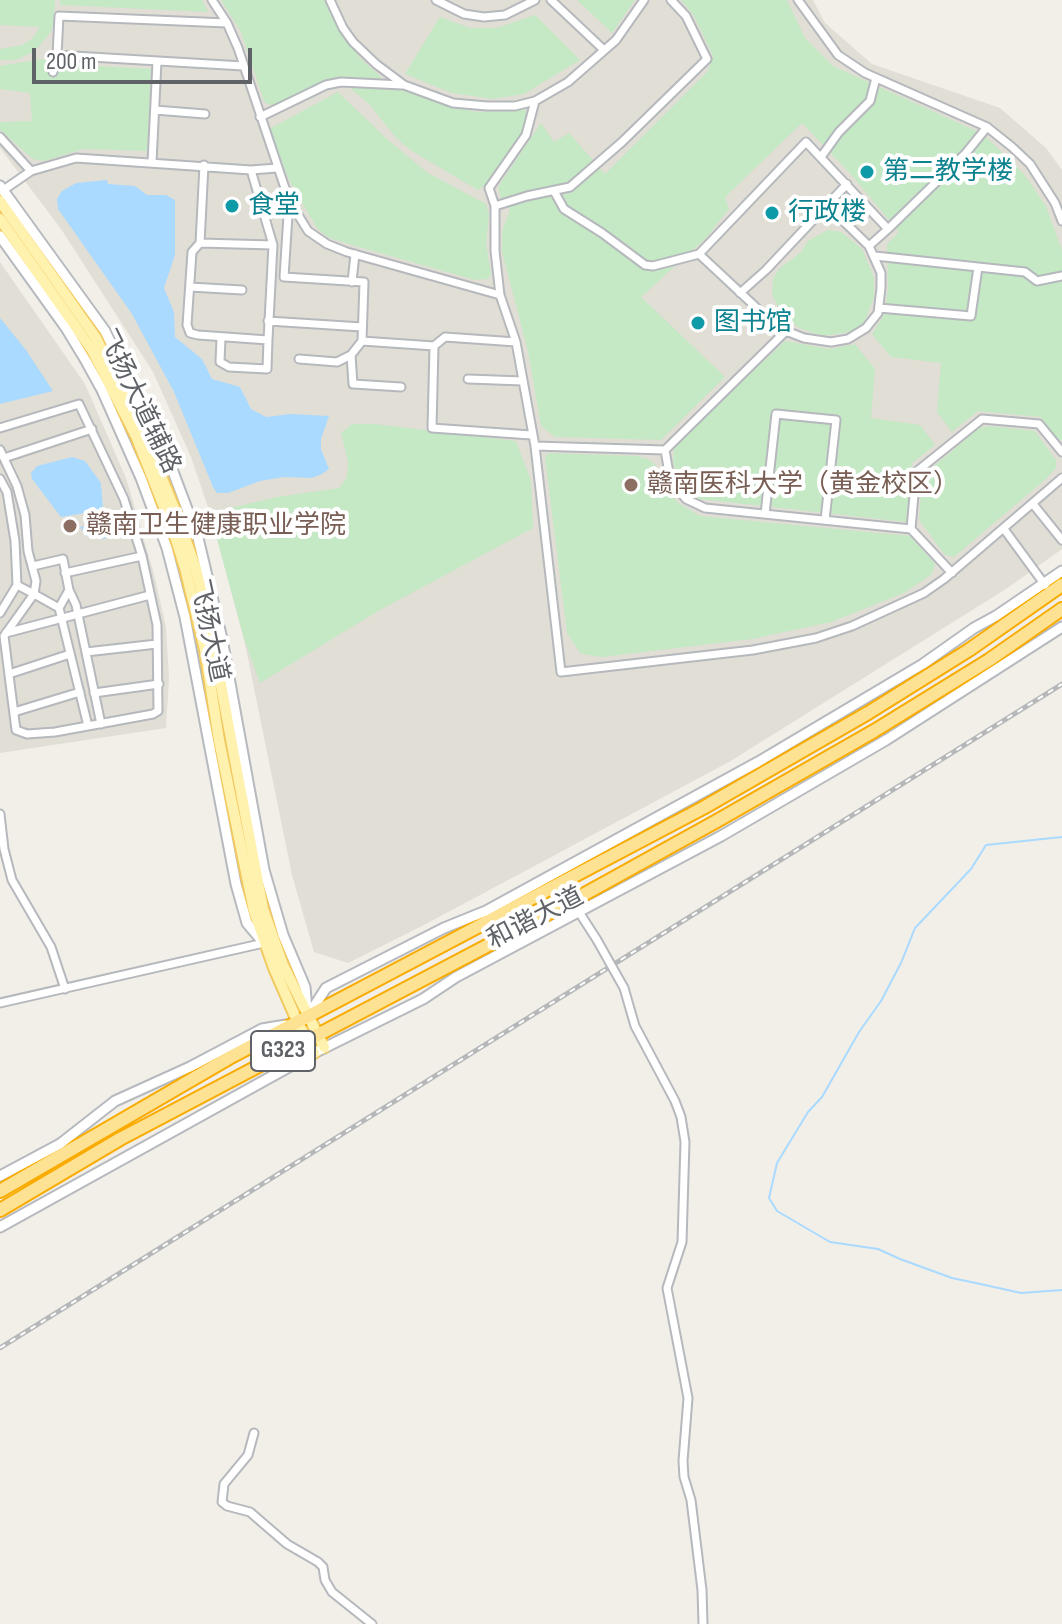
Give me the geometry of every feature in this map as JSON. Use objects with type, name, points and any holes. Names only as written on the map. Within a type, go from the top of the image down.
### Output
[{"type":"highway","name":"和谐大道","points":[[303,1020],[703,808],[868,713],[969,650],[1052,587]]},
{"type":"highway","name":"和谐大道","points":[[0,1210],[120,1139],[572,901],[795,777],[976,668],[1062,609]]},
{"type":"highway","name":"G323","points":[[0,1191],[229,1058],[303,1020]]},
{"type":"main road","name":"飞扬大道","points":[[1,192],[96,338],[143,432],[174,508],[195,566],[210,627],[263,909],[303,1020]]},
{"type":"main road","name":"飞扬大道","points":[[0,219],[92,350],[136,436],[173,530],[205,650],[245,874],[264,943],[319,1050]]},
{"type":"street","points":[[212,0],[227,23],[289,200],[308,231],[327,244],[355,254],[500,295]]},
{"type":"street","points":[[330,0],[353,42],[404,85],[453,103],[515,106],[535,101],[568,82],[616,40],[644,0]]},
{"type":"street","points":[[436,0],[464,14],[484,17],[505,15],[535,0]]},
{"type":"street","points":[[551,0],[604,50]]},
{"type":"street","points":[[495,206],[570,187],[592,170],[707,59],[686,16],[671,0]]},
{"type":"street","points":[[798,0],[838,55],[876,78],[987,127],[1030,164],[1055,203],[1062,221]]},
{"type":"street","points":[[53,72],[59,16],[227,23]]},
{"type":"street","points":[[57,55],[243,66]]},
{"type":"street","points":[[152,162],[157,62]]},
{"type":"street","points":[[821,157],[839,132],[870,101],[876,78]]},
{"type":"street","points":[[260,117],[326,85],[341,82],[404,85]]},
{"type":"street","points":[[535,101],[526,135],[489,188],[495,206],[495,251],[500,295],[516,342],[535,446],[561,672],[753,650],[816,638],[852,626],[924,593],[952,573],[1062,478]]},
{"type":"street","points":[[155,110],[205,114]]},
{"type":"street","points":[[869,246],[966,153],[987,127]]},
{"type":"street","points":[[0,137],[31,171]]},
{"type":"street","points":[[554,191],[564,209],[645,265],[653,266],[699,254],[806,142],[888,229]]},
{"type":"street","points":[[1,192],[31,171],[76,158],[251,170],[277,168]]},
{"type":"street","points":[[204,165],[200,243],[192,252],[187,325],[190,333],[268,340]]},
{"type":"street","points":[[221,338],[220,362],[223,366],[267,369],[273,245],[251,170]]},
{"type":"street","points":[[740,293],[766,270],[847,184]]},
{"type":"street","name":"飞扬大道辅路","points":[[1,192],[70,280],[105,331],[172,469],[198,538],[211,585],[273,905],[305,987],[303,1020]]},
{"type":"street","points":[[289,200],[284,277],[364,282],[362,341],[351,355],[337,362],[299,359]]},
{"type":"street","points":[[699,254],[786,331],[817,341],[848,339],[866,328],[879,308],[881,273],[869,246],[827,205]]},
{"type":"street","name":"飞扬大道辅路","points":[[0,236],[66,328],[102,390],[125,439],[171,564],[185,617],[236,884],[247,923],[264,943]]},
{"type":"street","points":[[200,243],[273,245]]},
{"type":"street","points":[[24,253],[36,285]]},
{"type":"street","points":[[352,282],[355,254]]},
{"type":"street","points":[[875,256],[1025,272],[1037,281],[1062,276]]},
{"type":"street","points":[[46,264],[70,280]]},
{"type":"street","points":[[879,308],[971,316],[978,267]]},
{"type":"street","points":[[190,287],[242,290]]},
{"type":"street","points":[[268,321],[362,327]]},
{"type":"street","points":[[66,328],[92,350]]},
{"type":"street","points":[[535,446],[665,450],[786,331]]},
{"type":"street","points":[[362,341],[434,346],[445,337],[516,342]]},
{"type":"street","points":[[434,346],[432,428],[531,435]]},
{"type":"street","points":[[351,355],[353,384],[401,387]]},
{"type":"street","points":[[468,379],[523,381]]},
{"type":"street","points":[[0,428],[79,404],[92,429],[124,499],[142,556],[157,625],[158,711],[101,724],[27,734],[16,730],[6,633],[34,594],[36,581],[28,551],[25,515],[2,454],[92,429]]},
{"type":"street","points":[[765,514],[776,414],[836,420],[825,520]]},
{"type":"street","points":[[911,529],[916,472],[982,419],[1039,424],[1062,452]]},
{"type":"street","points":[[665,450],[669,473],[686,499],[705,508],[911,529],[952,573]]},
{"type":"street","points":[[172,469],[174,508]]},
{"type":"street","points":[[0,479],[7,492],[15,537],[17,585],[0,613]]},
{"type":"street","points":[[1033,504],[1062,540]]},
{"type":"street","points":[[1004,529],[1052,587]]},
{"type":"street","points":[[171,564],[173,530]]},
{"type":"street","points":[[65,573],[142,556]]},
{"type":"street","points":[[33,566],[63,559],[101,724]]},
{"type":"street","points":[[195,566],[211,585]]},
{"type":"street","points":[[0,1176],[60,1144],[115,1101],[190,1067],[262,1029],[303,1020],[326,988],[444,928],[486,911],[758,762],[1052,587],[1062,571]]},
{"type":"street","points":[[17,585],[59,608]]},
{"type":"street","points":[[69,590],[59,608],[88,726]]},
{"type":"street","points":[[6,633],[150,595]]},
{"type":"street","points":[[185,617],[205,650]]},
{"type":"street","points":[[0,1227],[319,1050],[423,999],[456,977],[721,836],[886,740],[1062,627]]},
{"type":"street","points":[[218,675],[222,639]]},
{"type":"street","points":[[86,652],[157,644]]},
{"type":"street","points":[[9,674],[70,654]]},
{"type":"street","points":[[94,693],[159,684]]},
{"type":"street","points":[[14,712],[80,692]]},
{"type":"street","points":[[0,814],[12,880],[51,947],[65,989]]},
{"type":"street","points":[[579,912],[624,988],[635,1026],[681,1117],[685,1142],[682,1242],[667,1288],[688,1398],[684,1477],[691,1500],[703,1599],[703,1624]]},
{"type":"street","points":[[0,1003],[264,943]]},
{"type":"street","points":[[305,987],[326,988]]},
{"type":"street","points":[[254,1433],[248,1455],[224,1484],[222,1502],[250,1512],[287,1544],[318,1562],[323,1567],[325,1580],[332,1592],[372,1624]]},
{"type":"shaded area","name":"赣南医科大学（黄金校区）","points":[[0,0],[813,0],[825,23],[872,64],[1000,108],[1046,148],[1062,170],[1062,549],[1006,589],[729,762],[348,963],[314,952],[292,875],[244,639],[210,513],[191,457],[153,372],[61,229],[0,148]]},
{"type":"shaded area","name":"赣南卫生健康职业学院","points":[[0,262],[85,384],[126,478],[166,627],[169,679],[166,728],[0,753]]},
{"type":"green space","points":[[0,0],[55,0],[50,33],[35,51],[16,60],[0,60],[0,49],[22,45],[32,39],[40,27],[0,25]]},
{"type":"green space","points":[[60,0],[202,0],[208,12],[60,5]]},
{"type":"green space","points":[[221,0],[325,0],[343,36],[360,58],[381,77],[376,83],[329,79],[272,105],[267,104],[241,32]]},
{"type":"green space","points":[[577,0],[635,0],[612,33]]},
{"type":"green space","points":[[681,0],[787,0],[805,38],[833,66],[983,134],[1024,174],[1046,206],[1062,250],[1062,440],[1058,440],[1040,417],[978,411],[952,432],[937,412],[941,363],[891,357],[872,334],[884,315],[888,290],[887,244],[899,232],[849,172],[802,123],[725,197],[729,209],[706,238],[641,297],[725,377],[661,440],[555,437],[541,426],[528,351],[502,252],[502,232],[510,210],[501,198],[498,187],[541,123],[554,142],[569,133],[605,174],[708,71],[713,56],[694,16]]},
{"type":"green space","points":[[535,15],[580,60],[524,94],[493,99],[452,93],[405,74],[440,17],[470,28],[497,28]]},
{"type":"green space","points":[[41,59],[62,64],[151,69],[147,151],[83,149],[44,161],[33,159],[0,130],[0,122],[32,121],[30,93],[0,89],[0,66]]},
{"type":"green space","points":[[349,87],[406,91],[451,107],[477,112],[526,110],[529,119],[525,130],[489,182],[478,190],[412,151]]},
{"type":"green space","points":[[338,92],[428,173],[486,204],[489,215],[486,243],[491,274],[488,279],[475,280],[359,247],[329,238],[317,228],[290,182],[269,129]]},
{"type":"green space","points":[[828,230],[841,232],[862,249],[874,277],[874,297],[865,321],[857,328],[822,336],[799,328],[781,313],[772,294],[773,279],[779,269],[801,252],[809,240]]},
{"type":"green space","points":[[785,341],[830,349],[855,344],[875,369],[871,418],[920,425],[935,445],[912,463],[906,522],[699,499],[679,478],[673,463],[674,446]]},
{"type":"green space","points":[[352,424],[516,441],[531,481],[533,528],[378,611],[260,683],[244,639],[210,513],[277,497],[339,488],[347,477],[348,462],[341,433]]},
{"type":"green space","points":[[990,426],[1035,431],[1056,460],[1056,468],[954,557],[945,555],[919,520],[922,479],[979,428]]},
{"type":"green space","points":[[549,453],[648,459],[655,464],[668,492],[677,502],[700,516],[910,536],[935,564],[932,574],[904,593],[831,622],[752,639],[602,657],[581,654],[567,633],[545,457]]},
{"type":"water","points":[[107,180],[108,184],[135,186],[147,195],[166,195],[175,200],[175,255],[164,288],[174,312],[175,337],[202,359],[212,379],[240,387],[251,409],[266,417],[291,414],[329,416],[321,449],[329,469],[312,478],[284,477],[260,481],[228,493],[217,493],[174,392],[132,314],[58,209],[57,199],[62,191],[76,183]]},
{"type":"water","points":[[0,318],[26,350],[53,391],[0,404]]},
{"type":"water","points":[[72,457],[85,461],[101,483],[103,509],[113,524],[109,537],[88,537],[80,527],[99,524],[97,511],[61,517],[32,479],[31,473],[37,466]]},
{"type":"waterway","points":[[1062,837],[986,845],[971,869],[915,928],[881,1001],[777,1163],[769,1198],[777,1211],[830,1242],[878,1249],[952,1278],[1021,1293],[1062,1290]]},
{"type":"railway","points":[[0,1348],[1062,684]]},
{"type":"place","name":"第二教学楼","points":[[867,172]]},
{"type":"place","name":"食堂","points":[[232,206]]},
{"type":"place","name":"行政楼","points":[[772,213]]},
{"type":"place","name":"图书馆","points":[[698,323]]},
{"type":"place","name":"赣南医科大学（黄金校区）","points":[[631,485]]},
{"type":"place","name":"赣南卫生健康职业学院","points":[[70,526]]}]
